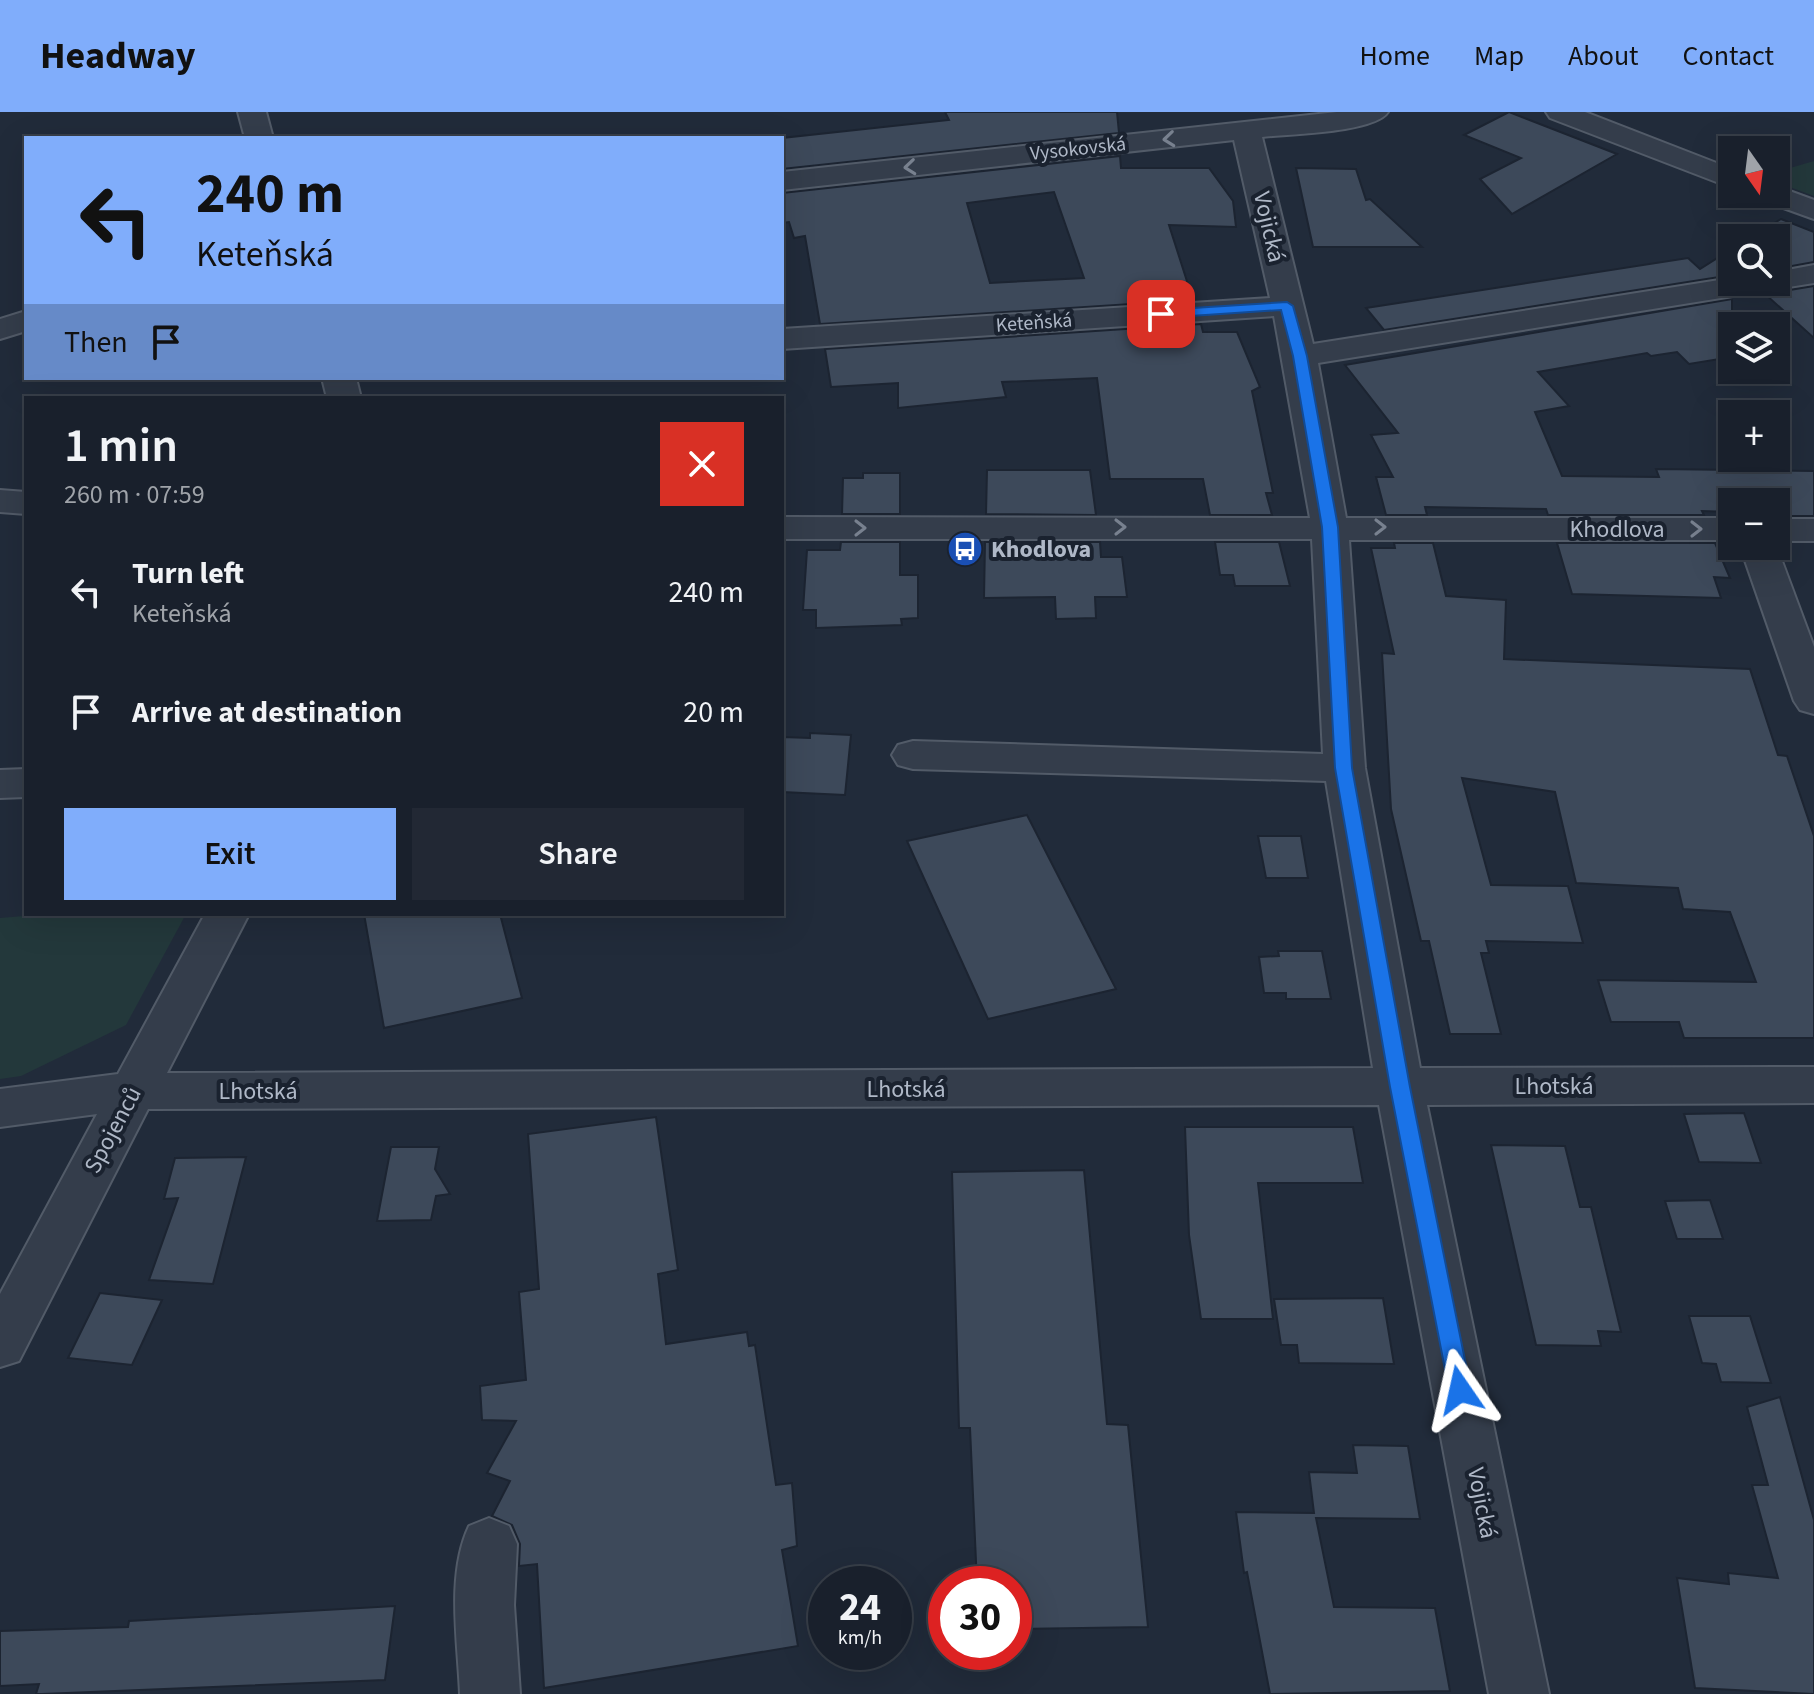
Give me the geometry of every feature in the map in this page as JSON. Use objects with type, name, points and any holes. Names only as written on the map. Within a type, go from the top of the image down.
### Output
[{"type":"street","points":[[252,112],[258,136]]},
{"type":"street","name":"Vysokovská","points":[[784,181],[1351,119],[1374,112]]},
{"type":"street","points":[[1560,112],[1718,174]]},
{"type":"street","name":"Vojická","points":[[1246,130],[1300,356],[1330,527],[1344,768],[1400,1087],[1519,1694]]},
{"type":"street","points":[[1790,201],[1814,210]]},
{"type":"street","points":[[1790,278],[1814,274]]},
{"type":"street","points":[[1300,356],[1718,290]]},
{"type":"street","name":"Keteňská","points":[[784,339],[1287,306]]},
{"type":"street","points":[[0,329],[24,322]]},
{"type":"street","points":[[0,501],[24,503]]},
{"type":"street","name":"Khodlova","points":[[784,528],[1718,529]]},
{"type":"street","points":[[1790,530],[1814,530]]},
{"type":"street","points":[[1763,560],[1814,701]]},
{"type":"street","points":[[913,755],[1344,768]]},
{"type":"street","points":[[0,784],[24,783]]},
{"type":"street","name":"Spojenců","points":[[0,1345],[226,916]]},
{"type":"street","name":"Lhotská","points":[[0,1108],[133,1091],[1814,1085]]},
{"type":"street","points":[[489,1544],[485,1605],[490,1694]]},
{"type":"green space","points":[[1814,161],[1814,196],[1790,187],[1790,168]]},
{"type":"green space","points":[[185,916],[126,1025],[21,1076],[0,1079],[0,918]]},
{"type":"building","points":[[945,112],[1117,112],[1119,133],[784,169],[784,138],[949,120]]},
{"type":"building","points":[[1509,112],[1617,154],[1512,214],[1480,179],[1521,158],[1464,135]]},
{"type":"building","points":[[1120,156],[1121,168],[1209,168],[1233,201],[1236,227],[1169,225],[1193,300],[820,324],[805,236],[794,238],[789,222],[784,223],[784,193]],"holes":[[[1054,192],[1084,278],[990,283],[967,203]]]},
{"type":"building","points":[[1296,168],[1356,169],[1366,200],[1370,199],[1422,247],[1313,247]]},
{"type":"building","points":[[1781,219],[1814,232],[1814,262],[1790,266],[1790,224],[1773,224]]},
{"type":"building","points":[[1688,258],[1700,269],[1718,258],[1718,277],[1384,330],[1366,308]]},
{"type":"building","points":[[1814,286],[1814,338],[1790,316],[1790,312],[1785,312],[1767,296],[1790,296],[1790,290]]},
{"type":"building","points":[[1732,299],[1732,312],[1718,312],[1718,359],[1689,364],[1677,352],[1651,356],[1647,353],[1538,372],[1569,406],[1535,412],[1562,476],[1659,477],[1656,469],[1814,471],[1814,516],[1790,516],[1790,488],[1718,488],[1718,512],[1702,511],[1704,515],[1548,515],[1546,509],[1425,507],[1427,515],[1386,515],[1376,477],[1393,477],[1371,435],[1398,433],[1345,365]]},
{"type":"building","points":[[1201,324],[1203,332],[1237,332],[1260,387],[1252,391],[1273,493],[1266,493],[1272,515],[1210,515],[1203,479],[1110,479],[1097,378],[1002,382],[1006,397],[898,408],[898,383],[831,387],[825,349]]},
{"type":"building","points":[[987,470],[1090,470],[1096,515],[986,514]]},
{"type":"building","points":[[863,473],[900,473],[900,514],[842,514],[843,478],[863,478]]},
{"type":"building","points":[[841,542],[900,542],[900,575],[918,575],[918,618],[901,619],[902,625],[816,628],[816,610],[803,610],[807,550],[840,550]]},
{"type":"building","points":[[985,542],[1100,542],[1101,557],[1122,557],[1127,597],[1095,597],[1096,618],[1056,619],[1055,597],[984,598]]},
{"type":"building","points":[[1215,542],[1279,542],[1290,586],[1235,586],[1233,575],[1220,575]]},
{"type":"building","points":[[1394,543],[1433,543],[1446,596],[1506,600],[1504,659],[1750,669],[1778,755],[1787,756],[1814,836],[1814,1038],[1684,1038],[1679,1022],[1611,1022],[1598,980],[1756,982],[1730,912],[1683,909],[1678,888],[1576,883],[1555,792],[1462,778],[1491,885],[1568,886],[1583,943],[1486,941],[1489,953],[1481,953],[1501,1034],[1450,1034],[1429,941],[1421,941],[1391,809],[1382,653],[1394,654],[1371,548],[1395,548]]},
{"type":"building","points":[[1557,543],[1715,543],[1718,560],[1722,560],[1730,578],[1714,577],[1721,598],[1572,594]]},
{"type":"building","points":[[810,733],[851,735],[845,795],[784,792],[784,737],[810,738]]},
{"type":"building","points":[[1027,815],[1116,989],[988,1019],[907,841]]},
{"type":"building","points":[[1258,836],[1301,836],[1308,878],[1266,878]]},
{"type":"building","points":[[364,916],[501,916],[522,998],[384,1028]]},
{"type":"building","points":[[1278,951],[1322,951],[1331,999],[1286,999],[1286,993],[1264,993],[1259,957],[1279,956]]},
{"type":"building","points":[[1744,1113],[1761,1163],[1699,1162],[1684,1114]]},
{"type":"building","points":[[656,1117],[678,1270],[658,1274],[666,1344],[747,1332],[749,1346],[755,1345],[776,1485],[792,1483],[797,1546],[782,1550],[798,1646],[544,1688],[537,1564],[519,1566],[520,1544],[512,1525],[492,1516],[510,1481],[487,1473],[516,1421],[482,1420],[480,1386],[526,1380],[519,1292],[539,1289],[528,1134]]},
{"type":"building","points":[[1185,1127],[1353,1127],[1363,1183],[1258,1183],[1273,1319],[1201,1319],[1189,1235]]},
{"type":"building","points":[[1491,1145],[1565,1146],[1580,1207],[1591,1207],[1621,1332],[1598,1331],[1601,1346],[1536,1345]]},
{"type":"building","points":[[391,1147],[439,1147],[435,1169],[450,1194],[436,1196],[431,1220],[377,1221]]},
{"type":"building","points":[[246,1157],[213,1284],[149,1280],[178,1198],[164,1199],[175,1158]]},
{"type":"building","points":[[1084,1170],[1107,1424],[1128,1425],[1148,1627],[1032,1629],[1032,1566],[976,1566],[970,1428],[959,1428],[952,1172]]},
{"type":"building","points":[[1710,1200],[1723,1239],[1677,1239],[1665,1201]]},
{"type":"building","points":[[100,1293],[162,1300],[132,1365],[68,1358]]},
{"type":"building","points":[[1383,1298],[1394,1364],[1299,1363],[1297,1345],[1281,1345],[1274,1299]]},
{"type":"building","points":[[1689,1316],[1750,1316],[1771,1383],[1721,1382],[1716,1364],[1702,1363]]},
{"type":"building","points":[[1780,1397],[1814,1520],[1814,1694],[1695,1688],[1677,1578],[1729,1584],[1728,1573],[1778,1578],[1752,1485],[1768,1485],[1747,1407]]},
{"type":"building","points":[[1353,1445],[1408,1446],[1420,1519],[1316,1518],[1334,1607],[1435,1608],[1450,1691],[1270,1694],[1247,1572],[1244,1573],[1236,1512],[1314,1513],[1309,1472],[1357,1473]]},
{"type":"building","points":[[395,1606],[385,1680],[42,1694],[36,1694],[39,1684],[0,1686],[0,1631],[128,1627],[129,1621]]},
{"type":"place","name":"Khodlova","points":[[965,549]]},
{"type":"route","points":[[1161,314],[1287,306],[1300,356],[1330,527],[1344,768],[1400,1087],[1460,1390]]}]
